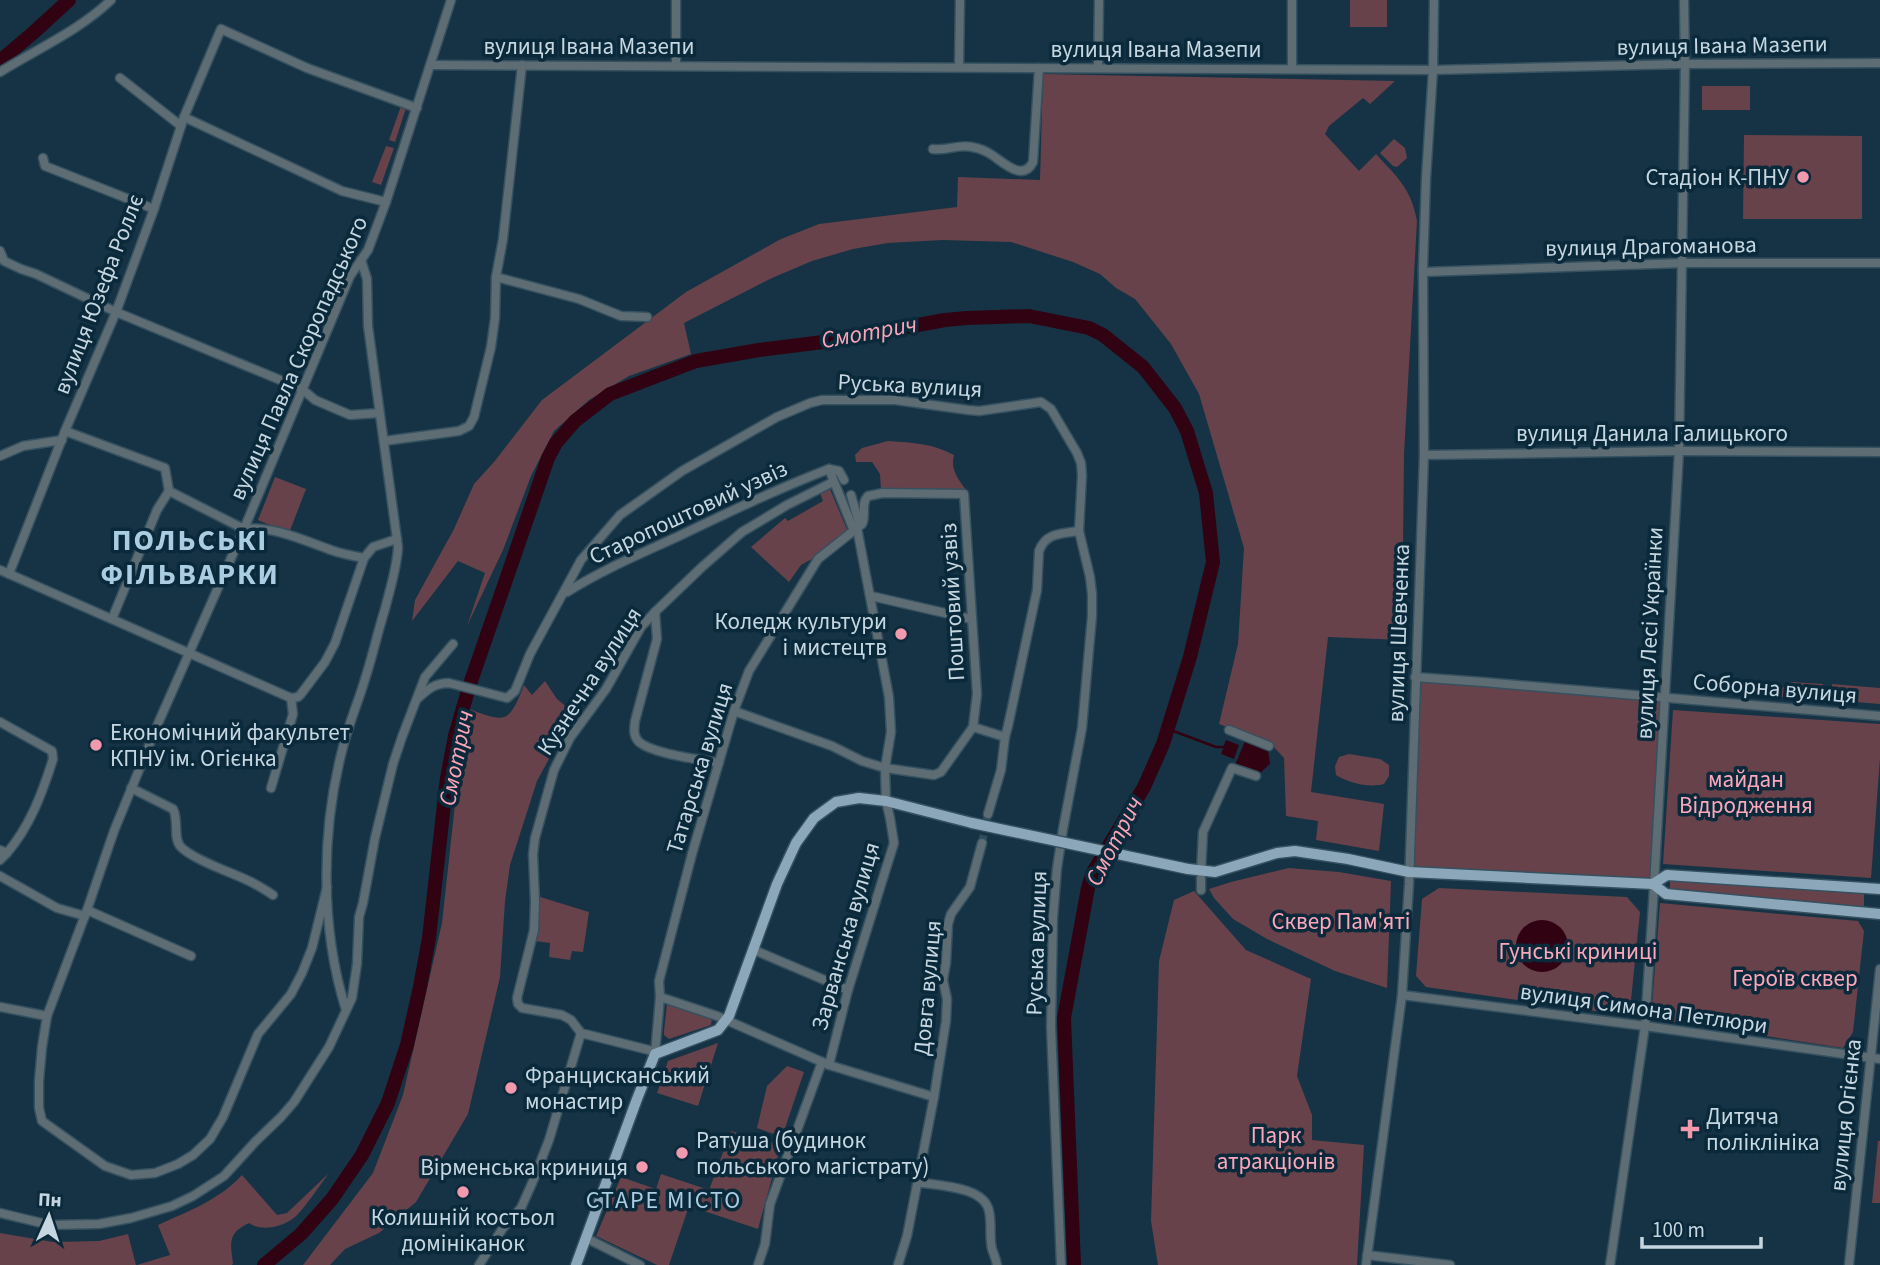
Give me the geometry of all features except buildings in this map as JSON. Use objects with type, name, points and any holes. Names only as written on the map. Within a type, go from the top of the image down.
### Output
[{"type":"main road","points":[[576,1265],[655,1054],[718,1030],[725,1021],[733,1008],[776,884],[796,844],[814,818],[836,802],[859,798],[886,801],[972,824],[1188,869],[1201,875],[1276,853],[1295,851],[1409,872],[1653,884],[1666,894],[1880,914]]},
{"type":"main road","points":[[1653,884],[1667,875],[1880,889]]},
{"type":"street","points":[[0,72],[65,34],[111,0]]},
{"type":"street","name":"вулиця Павла Скоропадського","points":[[327,887],[312,948],[297,984],[258,1034],[223,1117],[210,1139],[194,1155],[155,1173],[131,1175],[105,1166],[42,1121],[39,1081],[47,1016],[114,831],[350,276],[368,250],[417,108],[450,0]]},
{"type":"street","points":[[676,0],[676,66]]},
{"type":"street","points":[[959,68],[960,0]]},
{"type":"street","points":[[1098,68],[1099,0]]},
{"type":"street","points":[[1292,0],[1292,69]]},
{"type":"street","name":"вулиця Шевченка","points":[[1366,1265],[1402,995],[1409,872],[1424,455],[1423,272],[1434,0]]},
{"type":"street","name":"вулиця Лесі Українки","points":[[1610,1265],[1645,1026],[1679,451],[1684,0]]},
{"type":"street","name":"вулиця Юзефа Роллє","points":[[9,573],[63,435],[116,312],[154,209],[182,121],[221,29],[307,68],[417,108]]},
{"type":"street","name":"вулиця Івана Мазепи","points":[[431,65],[1433,70],[1880,63]]},
{"type":"street","points":[[384,441],[465,429],[472,422],[479,403],[495,318],[496,277],[503,239],[522,65]]},
{"type":"street","points":[[933,149],[975,147],[990,153],[1015,170],[1024,171],[1030,168],[1034,162],[1038,68]]},
{"type":"street","points":[[120,78],[182,121],[342,191],[386,202]]},
{"type":"street","points":[[43,158],[45,166],[154,209]]},
{"type":"street","points":[[0,251],[7,262],[116,312],[302,389],[315,400],[350,415],[379,414]]},
{"type":"street","points":[[346,1010],[336,976],[328,929],[329,817],[343,746],[366,676],[397,557],[397,539],[368,326],[366,279],[361,260]]},
{"type":"street","name":"вулиця Драгоманова","points":[[1423,272],[1683,263],[1880,263]]},
{"type":"street","points":[[496,277],[579,299],[621,316],[648,317]]},
{"type":"street","name":"Руська вулиця","points":[[417,699],[432,686],[440,683],[507,698],[515,691],[530,654],[582,560],[620,515],[682,471],[777,417],[822,400],[895,400],[968,411],[1041,402],[1051,409],[1081,463],[1079,531],[1090,577],[1092,616],[1082,728],[1057,868],[1053,918],[1051,1027],[1061,1265]]},
{"type":"street","points":[[0,456],[23,446],[63,435],[165,468],[169,491],[156,510],[112,619]]},
{"type":"street","name":"вулиця Данила Галицького","points":[[1424,455],[1679,451],[1880,452]]},
{"type":"street","points":[[844,480],[839,471],[829,469],[852,526],[857,528]]},
{"type":"street","name":"Старопоштовий узвіз","points":[[564,593],[630,558],[788,485],[829,469]]},
{"type":"street","name":"Кузнечна вулиця","points":[[655,1054],[649,1050],[581,1033],[571,1020],[562,1015],[522,1008],[517,1004],[534,930],[535,838],[551,779],[580,723],[606,690],[641,627],[655,612],[742,532],[833,482]]},
{"type":"street","points":[[169,491],[244,528],[252,527],[293,536],[333,551],[365,558]]},
{"type":"street","name":"Поштовий узвіз","points":[[857,528],[864,521],[864,503],[868,496],[883,493],[964,495],[977,694],[974,727]]},
{"type":"street","name":"Зарванська вулиця","points":[[758,1265],[765,1244],[770,1204],[825,1063],[894,843],[886,801],[885,768],[891,732],[889,697],[857,528],[859,523],[851,495]]},
{"type":"street","name":"Татарська вулиця","points":[[655,1054],[659,981],[692,854],[734,711],[749,671],[818,559],[857,528]]},
{"type":"street","points":[[988,814],[1001,770],[1005,737],[1037,590],[1039,551],[1048,537],[1079,531]]},
{"type":"street","points":[[0,569],[290,698],[301,694],[330,655],[367,553],[373,547],[397,539]]},
{"type":"street","points":[[871,596],[971,619]]},
{"type":"street","points":[[655,612],[657,639],[635,721],[635,736],[652,750],[719,763]]},
{"type":"street","points":[[0,1213],[50,1225],[100,1224],[145,1215],[172,1206],[224,1176],[294,1102],[324,1056],[352,998],[359,917],[393,764],[425,677],[453,644]]},
{"type":"street","name":"Соборна вулиця","points":[[1415,677],[1880,716]]},
{"type":"street","points":[[271,788],[293,714],[290,698]]},
{"type":"street","points":[[734,711],[832,746],[862,761],[885,768],[934,775],[941,772],[974,727],[1005,737]]},
{"type":"street","points":[[0,722],[52,751],[53,759],[31,818],[16,842],[2,854]]},
{"type":"street","points":[[1229,730],[1269,746]]},
{"type":"street","points":[[1200,890],[1203,832],[1232,768],[1256,776]]},
{"type":"street","points":[[131,788],[173,809],[177,820],[177,840],[182,848],[273,895]]},
{"type":"street","name":"Довга вулиця","points":[[898,1265],[907,1236],[934,1097],[947,1012],[943,980],[946,932],[951,914],[970,887],[982,843]]},
{"type":"street","points":[[0,876],[57,908],[86,913],[191,956]]},
{"type":"street","points":[[754,950],[848,990]]},
{"type":"street","name":"вулиця Огієнка","points":[[1849,1265],[1880,969]]},
{"type":"street","name":"вулиця Симона Петлюри","points":[[1402,995],[1880,1059]]},
{"type":"street","points":[[660,997],[717,1016],[825,1063],[934,1097]]},
{"type":"street","points":[[0,1007],[47,1016]]},
{"type":"street","points":[[479,1265],[503,1228],[520,1209],[533,1181],[549,1140],[581,1033]]},
{"type":"street","points":[[917,1182],[972,1191],[983,1199],[989,1210],[992,1249],[997,1265]]},
{"type":"street","points":[[586,1238],[640,1265]]},
{"type":"street","points":[[1367,1255],[1450,1265]]},
{"type":"green space","points":[[1350,0],[1387,0],[1387,27],[1350,27]]},
{"type":"green space","points":[[1043,74],[1395,81],[1370,104],[1363,98],[1329,126],[1325,134],[1359,171],[1376,154],[1407,191],[1417,221],[1404,454],[1402,640],[1328,637],[1311,792],[1384,804],[1379,851],[1316,840],[1318,821],[1286,816],[1284,758],[1271,744],[1219,724],[1238,644],[1244,548],[1199,394],[1171,344],[1135,299],[1100,274],[1073,262],[1011,242],[943,240],[888,243],[853,249],[812,261],[772,278],[684,323],[691,354],[629,376],[589,400],[554,431],[531,476],[503,550],[467,626],[485,573],[458,561],[412,621],[415,600],[454,529],[474,484],[542,400],[686,292],[781,239],[819,224],[957,207],[958,177],[1040,180]]},
{"type":"green space","points":[[1702,86],[1750,86],[1750,110],[1702,110]]},
{"type":"green space","points":[[401,106],[406,108],[395,142],[389,140]]},
{"type":"green space","name":"Стадіон К-ПНУ","points":[[1744,135],[1862,136],[1862,219],[1743,219]]},
{"type":"green space","points":[[1394,139],[1405,148],[1407,158],[1397,167],[1380,153]]},
{"type":"green space","points":[[386,146],[394,148],[381,185],[372,182]]},
{"type":"green space","points":[[888,441],[930,446],[954,455],[954,470],[967,491],[881,491],[880,474],[872,462],[856,462],[855,455],[862,448]]},
{"type":"green space","points":[[275,477],[306,489],[289,533],[258,520]]},
{"type":"green space","points":[[830,489],[848,532],[846,540],[801,565],[789,582],[751,547],[785,518],[788,521],[823,501],[820,493]]},
{"type":"green space","points":[[1415,677],[1664,698],[1653,884],[1409,872]]},
{"type":"green space","points":[[545,681],[557,699],[574,713],[537,781],[510,865],[500,977],[468,1114],[416,1202],[379,1233],[345,1249],[330,1265],[303,1265],[373,1173],[403,1095],[442,923],[457,786],[459,739],[466,708],[497,718],[504,717],[514,708],[524,685],[532,695]]},
{"type":"green space","points":[[1791,682],[1823,684],[1822,700],[1769,696]]},
{"type":"green space","points":[[1832,684],[1880,688],[1880,704],[1831,700]]},
{"type":"green space","name":"майдан Відродження","points":[[1673,710],[1880,724],[1871,878],[1663,864]]},
{"type":"green space","points":[[1349,754],[1380,759],[1389,765],[1389,776],[1384,784],[1359,784],[1336,775],[1335,766],[1339,757]]},
{"type":"green space","name":"Сквер Пам'яті","points":[[1289,868],[1339,872],[1391,881],[1387,988],[1335,971],[1267,939],[1233,919],[1209,889]]},
{"type":"green space","points":[[1670,880],[1864,892],[1864,907],[1670,889]]},
{"type":"green space","name":"Гунські криниці","points":[[1439,888],[1627,897],[1640,912],[1631,1000],[1609,1013],[1426,987],[1416,976],[1422,899]]},
{"type":"green space","name":"Парк атракціонів","points":[[1194,891],[1246,950],[1311,979],[1297,1076],[1312,1115],[1312,1140],[1364,1145],[1357,1265],[1158,1265],[1151,1221],[1159,961],[1174,900]]},
{"type":"green space","points":[[537,896],[589,912],[583,952],[572,951],[570,960],[549,957],[550,943],[535,941]]},
{"type":"green space","name":"Героїв сквер","points":[[1660,903],[1858,921],[1864,931],[1853,1032],[1843,1048],[1663,1020],[1652,1006]]},
{"type":"green space","points":[[667,1004],[712,1017],[711,1025],[669,1039],[664,1035]]},
{"type":"green space","points":[[718,1043],[698,1106],[657,1093],[668,1061]]},
{"type":"green space","points":[[787,1066],[804,1072],[782,1137],[757,1128],[767,1086]]},
{"type":"green space","points":[[731,1131],[781,1145],[758,1229],[689,1206],[669,1265],[657,1265],[596,1236],[621,1177],[656,1189],[661,1174],[709,1190]]},
{"type":"green space","points":[[1878,1141],[1880,1203],[1872,1203]]},
{"type":"green space","points":[[329,1173],[295,1217],[278,1226],[266,1228],[249,1223],[237,1231],[231,1244],[232,1265],[137,1265],[170,1255],[158,1225],[213,1198],[242,1175],[277,1215],[287,1213]]},
{"type":"green space","points":[[0,1233],[53,1242],[99,1241],[128,1234],[136,1265],[0,1265]]},
{"type":"shaded area","points":[[1226,740],[1239,745],[1234,759],[1221,754]]},
{"type":"shaded area","points":[[1245,741],[1268,750],[1270,764],[1260,773],[1235,765]]},
{"type":"shaded area","points":[[1542,920],[1552,922],[1560,928],[1566,936],[1566,956],[1560,964],[1552,970],[1542,972],[1532,970],[1524,964],[1518,956],[1516,946],[1518,936],[1524,928],[1532,922]]},
{"type":"waterway","name":"Смотрич","points":[[0,61],[69,0]]},
{"type":"waterway","name":"Смотрич","points":[[264,1265],[301,1234],[332,1199],[362,1155],[388,1103],[407,1045],[429,938],[447,778],[455,736],[469,687],[548,458],[556,443],[575,421],[610,394],[696,361],[831,341],[945,320],[1029,316],[1089,328],[1103,335],[1143,367],[1175,408],[1187,431],[1206,493],[1213,562],[1190,657],[1163,744],[1144,787],[1093,872],[1088,888],[1064,1018],[1074,1265]]},
{"type":"waterway","points":[[1168,729],[1216,747],[1224,747]]},
{"type":"tunnel","points":[[982,843],[988,814]]},
{"type":"place","name":"Стадіон К-ПНУ","points":[[1803,177]]},
{"type":"place","name":"Коледж культури і мистецтв","points":[[901,634]]},
{"type":"place","name":"Економічний факультет КПНУ ім. Огієнка","points":[[96,745]]},
{"type":"place","name":"Францисканський монастир","points":[[511,1088]]},
{"type":"place","name":"Дитяча поліклініка","points":[[1690,1129]]},
{"type":"place","name":"Ратуша (будинок польського магістрату)","points":[[682,1153]]},
{"type":"place","name":"Вірменська криниця","points":[[642,1167]]},
{"type":"place","name":"Колишній костьол домініканок","points":[[463,1192]]},
{"type":"district","name":"ПОЛЬСЬКІ ФІЛЬВАРКИ","points":[[190,557]]},
{"type":"district","name":"СТАРЕ МІСТО","points":[[664,1200]]}]
